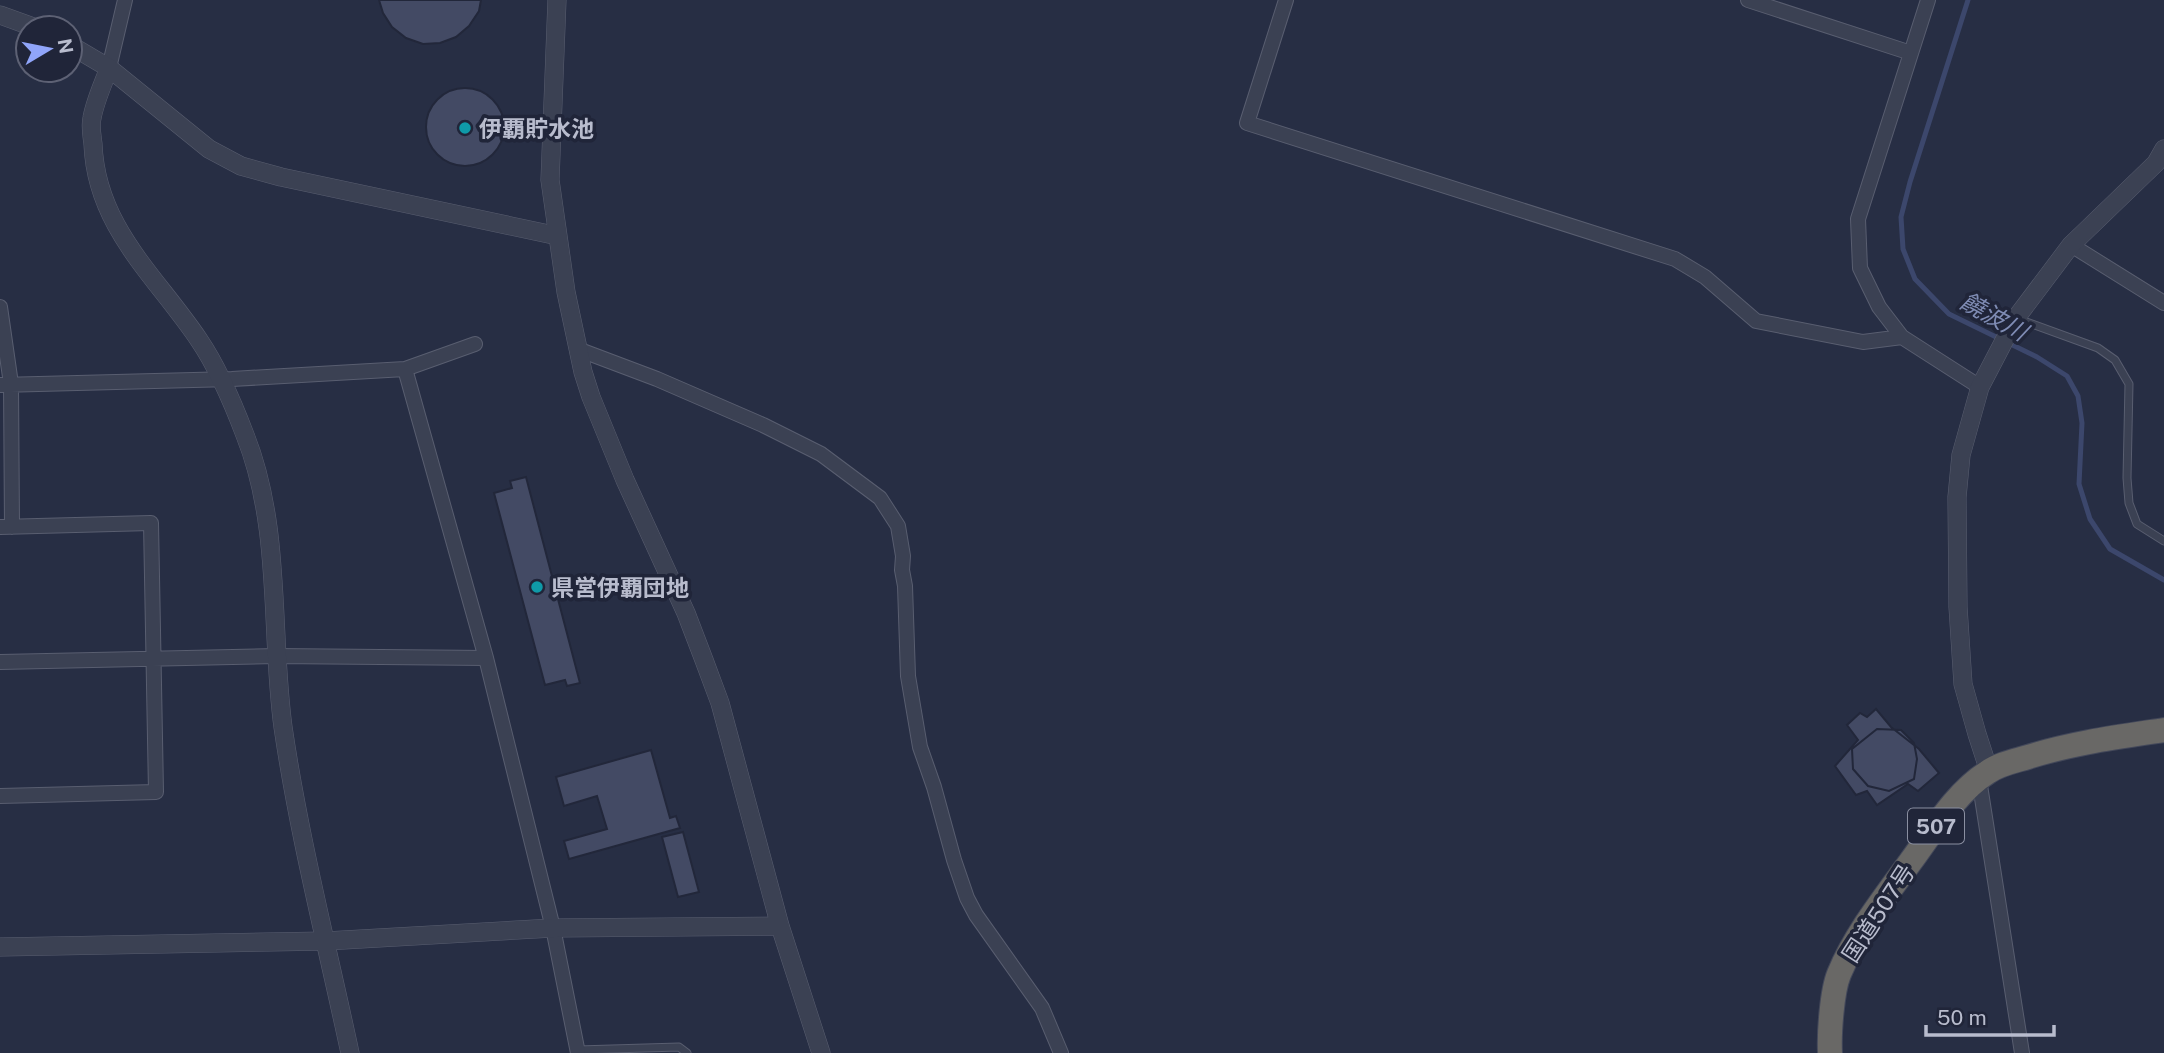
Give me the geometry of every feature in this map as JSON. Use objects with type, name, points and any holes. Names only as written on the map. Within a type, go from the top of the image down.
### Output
[{"type":"highway","name":"国道507号","points":[[1830,1053],[1838,976],[1854,943],[1946,813],[1984,775],[2060,747],[2164,730]]},
{"type":"street","points":[[125,0],[109,68],[92,119],[94,165],[108,211],[136,259],[201,342],[246,436],[262,491],[272,555],[276,656],[283,725],[294,791],[350,1053]]},
{"type":"street","points":[[556,0],[550,180],[566,292],[583,372],[625,480],[686,613],[720,703],[780,926],[821,1053]]},
{"type":"street","points":[[1286,0],[1247,122],[1675,259],[1706,277],[1756,321],[1863,342],[1902,337]]},
{"type":"street","points":[[1748,0],[1911,53]]},
{"type":"street","points":[[1928,0],[1858,219],[1860,268],[1879,307],[1902,337],[1980,387]]},
{"type":"street","points":[[84,54],[109,68],[209,149],[241,166],[281,177],[558,236]]},
{"type":"street","points":[[2022,1053],[1984,775],[1963,684],[1958,607],[1957,519],[1961,455],[1980,387],[2014,320],[2071,245],[2156,163],[2164,149]]},
{"type":"street","points":[[2071,245],[2164,303]]},
{"type":"street","points":[[0,307],[6,384],[6,527],[151,523],[156,792],[0,796]]},
{"type":"street","points":[[6,384],[220,379],[405,369],[475,344]]},
{"type":"street","points":[[580,350],[657,379],[821,454],[880,498],[898,526],[905,586],[908,676],[920,747],[954,860],[976,915],[1042,1008],[1061,1053]]},
{"type":"street","points":[[405,369],[486,657],[553,928],[578,1051]]},
{"type":"street","points":[[0,662],[276,656],[486,657]]},
{"type":"street","points":[[0,947],[326,941],[553,928],[780,926]]},
{"type":"lane","points":[[2014,320],[2098,348],[2115,360],[2129,384],[2129,503],[2137,524],[2164,541]]},
{"type":"lane","points":[[578,1051],[679,1047],[687,1053]]},
{"type":"building","points":[[379,0],[481,0],[479,11],[469,26],[456,37],[440,43],[423,44],[406,38],[392,27]]},
{"type":"building","name":"伊覇貯水池","points":[[457,88],[473,88],[487,94],[498,105],[504,119],[504,135],[498,149],[487,160],[473,166],[457,166],[443,160],[432,149],[426,135],[426,119],[432,105],[443,94]]},
{"type":"building","name":"県営伊覇団地","points":[[526,477],[580,683],[567,686],[565,680],[545,685],[494,493],[512,488],[510,481]]},
{"type":"building","points":[[1876,709],[1891,727],[1919,749],[1939,773],[1918,791],[1908,784],[1877,805],[1867,791],[1856,795],[1835,766],[1858,740],[1847,725],[1860,713],[1867,717]]},
{"type":"building","points":[[1877,729],[1901,730],[1914,743],[1917,759],[1914,779],[1889,791],[1868,786],[1853,769],[1852,749]]},
{"type":"building","points":[[651,750],[670,818],[676,816],[680,828],[569,859],[564,841],[607,829],[597,796],[564,806],[556,777]]},
{"type":"building","points":[[683,832],[699,892],[678,897],[662,837]]},
{"type":"waterway","name":"饒波川","points":[[1968,0],[1910,182],[1901,217],[1903,249],[1915,279],[1949,314],[2037,357],[2067,376],[2078,396],[2082,423],[2079,484],[2090,519],[2110,549],[2164,580]]},
{"type":"place","name":"伊覇貯水池","points":[[465,128]]},
{"type":"place","name":"県営伊覇団地","points":[[537,587]]}]
